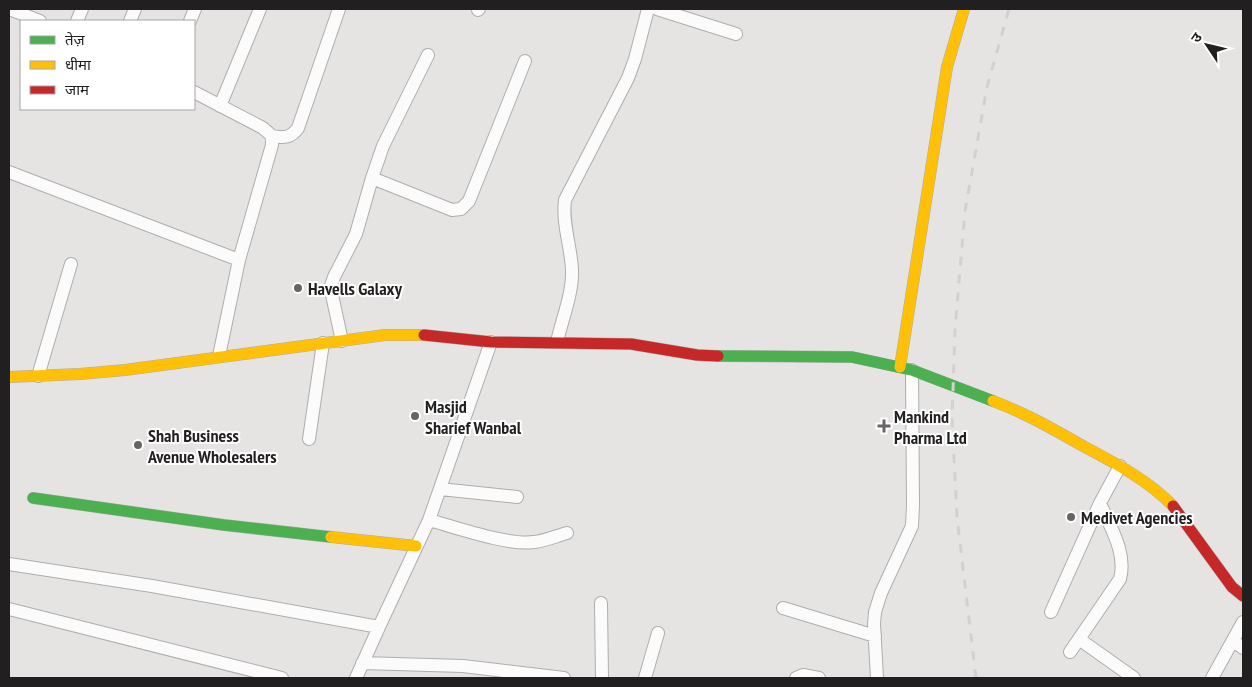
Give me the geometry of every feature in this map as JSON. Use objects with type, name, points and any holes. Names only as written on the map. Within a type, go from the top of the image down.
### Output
[{"type":"main road","points":[[906,368],[948,67],[964,9]]},
{"type":"main road","points":[[9,377],[125,370],[385,335],[424,335],[491,342],[631,344],[697,355],[734,357],[852,357],[906,368],[1022,412],[1120,466],[1158,491],[1177,511],[1232,587],[1243,596]]},
{"type":"main road","points":[[33,498],[224,525],[416,546]]},
{"type":"street","points":[[9,9],[37,20]]},
{"type":"street","points":[[220,106],[260,9]]},
{"type":"street","points":[[195,93],[264,128],[272,136],[289,137],[298,128],[339,9]]},
{"type":"street","points":[[557,342],[571,284],[572,270],[564,218],[565,200],[628,78],[648,9]]},
{"type":"street","points":[[657,9],[736,34]]},
{"type":"street","points":[[342,341],[331,286],[336,270],[356,234],[383,146],[428,55]]},
{"type":"street","points":[[372,178],[452,210],[461,209],[469,200],[525,61]]},
{"type":"street","points":[[219,356],[239,260],[272,145],[272,136]]},
{"type":"street","points":[[9,172],[239,260]]},
{"type":"street","points":[[38,376],[71,264]]},
{"type":"street","points":[[356,678],[429,520],[491,342]]},
{"type":"street","points":[[309,439],[323,343]]},
{"type":"street","points":[[877,678],[875,612],[881,593],[912,526],[913,505],[906,368]]},
{"type":"street","points":[[1051,612],[1100,503],[1120,466]]},
{"type":"street","points":[[440,489],[517,497]]},
{"type":"street","points":[[1070,652],[1120,578],[1122,570],[1122,556],[1100,503]]},
{"type":"street","points":[[429,520],[506,540],[525,543],[567,533]]},
{"type":"street","points":[[9,564],[152,586],[378,627]]},
{"type":"street","points":[[601,603],[602,678]]},
{"type":"street","points":[[783,608],[875,636]]},
{"type":"street","points":[[9,609],[282,678]]},
{"type":"street","points":[[1212,678],[1238,644],[1243,622]]},
{"type":"street","points":[[645,678],[658,633]]},
{"type":"street","points":[[1079,639],[1134,678]]},
{"type":"street","points":[[362,663],[463,666],[504,674],[564,678]]},
{"type":"street","points":[[796,678],[804,676],[819,678]]},
{"type":"railway","points":[[976,678],[957,517],[952,420],[955,330],[965,211],[987,87],[1009,9]]},
{"type":"traffic: fast","points":[[718,356],[852,357],[912,370],[993,401]]},
{"type":"traffic: fast","points":[[33,498],[224,525],[331,537]]},
{"type":"traffic: slow","points":[[900,367],[947,67],[964,9]]},
{"type":"traffic: slow","points":[[9,377],[125,370],[385,335],[424,335]]},
{"type":"traffic: slow","points":[[993,401],[1039,422],[1119,466],[1153,488],[1173,506]]},
{"type":"traffic: slow","points":[[331,537],[416,546]]},
{"type":"traffic: jam","points":[[424,335],[491,342],[631,344],[697,355],[718,356]]},
{"type":"traffic: jam","points":[[1173,506],[1232,587],[1243,596]]},
{"type":"place","name":"Havells Galaxy","points":[[298,288]]},
{"type":"place","name":"Masjid Sharief Wanbal","points":[[415,416]]},
{"type":"place","name":"Mankind Pharma Ltd","points":[[884,426]]},
{"type":"place","name":"Shah Business Avenue Wholesalers","points":[[138,445]]},
{"type":"place","name":"Medivet Agencies","points":[[1071,517]]}]
